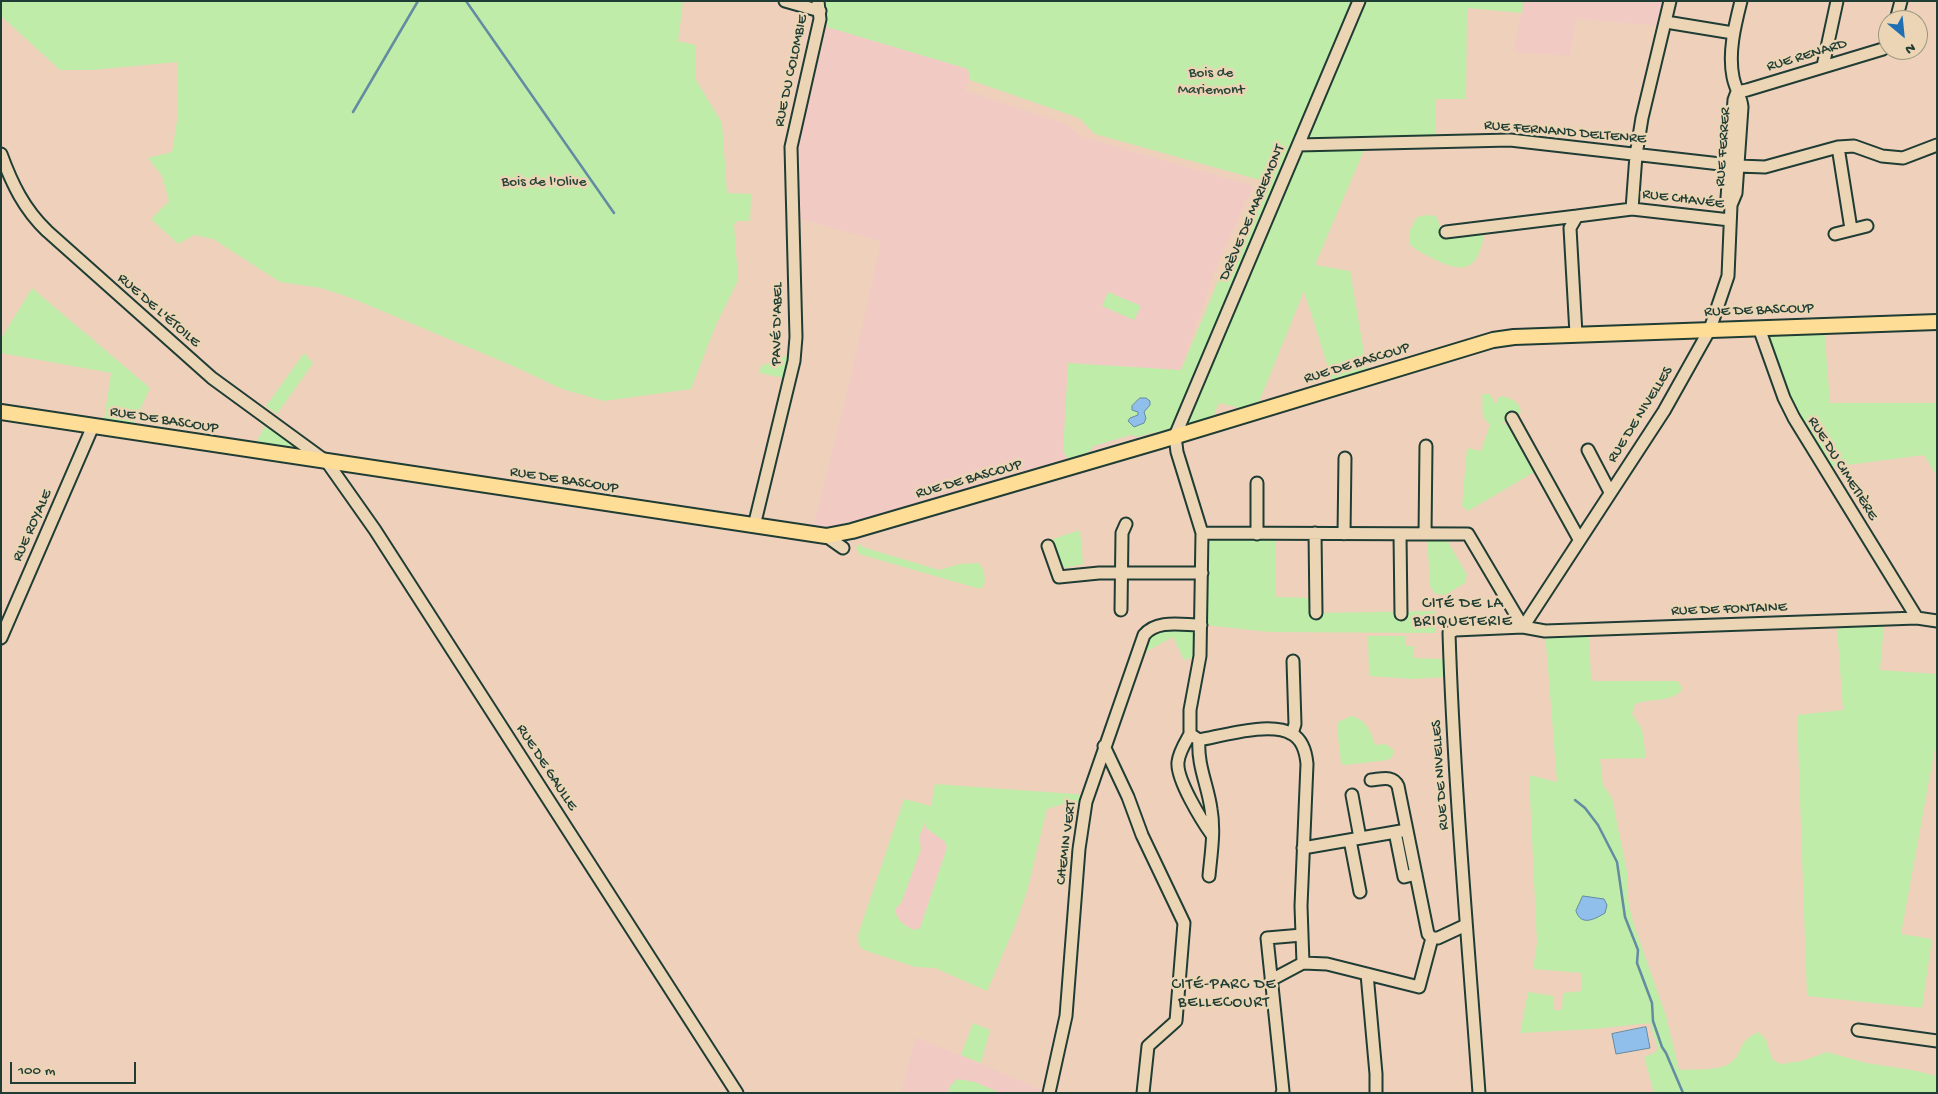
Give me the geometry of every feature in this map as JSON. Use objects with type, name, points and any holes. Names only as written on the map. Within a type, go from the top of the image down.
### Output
[{"type":"main road","name":"RUE DE BASCOUP","points":[[1,412],[826,536],[852,531],[1493,340],[1576,334],[1937,322]]},
{"type":"street","points":[[785,1],[819,6]]},
{"type":"street","name":"DRÈVE DE MARIEMONT","points":[[1175,436],[1359,1]]},
{"type":"street","points":[[1632,209],[1636,155],[1649,85],[1670,1]]},
{"type":"street","name":"RUE FERRER","points":[[1710,329],[1729,269],[1731,205],[1728,198],[1730,173],[1734,166],[1734,100],[1737,92],[1732,69],[1733,33],[1740,1]]},
{"type":"street","points":[[1823,66],[1837,1]]},
{"type":"street","name":"RUE DU COLOMBIE","points":[[791,147],[820,19],[819,6]]},
{"type":"street","points":[[1666,22],[1733,33]]},
{"type":"street","name":"RUE RENARD","points":[[1737,92],[1878,49]]},
{"type":"street","name":"RUE FERNAND DELTENRE","points":[[1298,145],[1510,140],[1734,166],[1765,167],[1838,147]]},
{"type":"street","points":[[1851,229],[1838,147],[1854,146],[1882,156],[1897,158],[1913,155],[1937,145]]},
{"type":"street","name":"PAVÉ D'ABEL","points":[[754,526],[795,354],[791,147]]},
{"type":"street","name":"RUE DE L'ÉTOILE","points":[[1,154],[17,194],[29,213],[47,232],[212,378],[327,462]]},
{"type":"street","name":"RUE CHAVÉE","points":[[1446,232],[1632,209],[1730,220]]},
{"type":"street","points":[[1576,216],[1570,228],[1576,334]]},
{"type":"street","points":[[1835,234],[1867,226]]},
{"type":"street","name":"RUE DU CIMETIÈRE","points":[[1759,328],[1784,398],[1794,418],[1917,618]]},
{"type":"street","name":"RUE DE NIVELLES","points":[[1479,1093],[1451,697],[1449,633],[1455,630],[1523,627],[1664,411],[1710,329]]},
{"type":"street","points":[[1512,418],[1579,539]]},
{"type":"street","name":"RUE ROYALE","points":[[1,638],[93,426]]},
{"type":"street","points":[[1175,436],[1177,452],[1202,533],[1200,656],[1190,710],[1194,737],[1211,808],[1212,835],[1209,876]]},
{"type":"street","points":[[1425,534],[1426,446]]},
{"type":"street","points":[[1588,450],[1610,492]]},
{"type":"street","points":[[1344,534],[1345,458]]},
{"type":"street","name":"RUE DE GAULLE","points":[[327,462],[375,530],[737,1093]]},
{"type":"street","points":[[1257,483],[1257,534]]},
{"type":"street","points":[[1121,610],[1122,534],[1126,524]]},
{"type":"street","points":[[1202,533],[1468,534],[1523,627]]},
{"type":"street","points":[[1315,533],[1316,613]]},
{"type":"street","points":[[1400,534],[1401,614]]},
{"type":"street","points":[[826,536],[843,548]]},
{"type":"street","points":[[1048,546],[1059,577],[1100,573],[1202,574]]},
{"type":"street","name":"RUE DE FONTAINE","points":[[1523,627],[1545,631],[1917,618],[1937,621]]},
{"type":"street","name":"CHEMIN VERT","points":[[1049,1093],[1066,1016],[1080,836],[1088,795],[1146,632],[1161,624],[1201,625]]},
{"type":"street","points":[[1292,734],[1295,724],[1293,661]]},
{"type":"street","points":[[1212,835],[1200,819],[1181,778],[1177,765],[1180,752],[1194,737],[1271,728],[1292,734],[1302,746],[1307,764],[1300,906],[1303,963]]},
{"type":"street","points":[[1104,746],[1156,867],[1184,923],[1176,1021],[1148,1046],[1144,1093]]},
{"type":"street","points":[[1271,980],[1303,963],[1326,964],[1419,987],[1432,938],[1427,930],[1396,782],[1388,778],[1371,780]]},
{"type":"street","points":[[1352,795],[1360,892]]},
{"type":"street","points":[[1303,848],[1407,830]]},
{"type":"street","points":[[1395,832],[1404,877],[1416,874]]},
{"type":"street","points":[[1432,938],[1438,938],[1466,925]]},
{"type":"street","points":[[1282,1093],[1267,938],[1302,935]]},
{"type":"street","points":[[1367,974],[1376,1093]]},
{"type":"street","points":[[1858,1030],[1937,1041]]},
{"type":"shaded area","points":[[1523,1],[1664,1],[1660,26],[1576,19],[1570,56],[1514,52]]},
{"type":"shaded area","points":[[827,27],[968,69],[970,80],[964,90],[1066,124],[1082,137],[1253,186],[1216,267],[1159,432],[1137,438],[1130,436],[1095,448],[1088,455],[860,523],[828,529],[813,528],[852,372],[881,242],[798,218],[796,164],[798,139]]},
{"type":"shaded area","points":[[925,821],[931,833],[944,841],[947,847],[927,912],[920,928],[914,930],[903,924],[896,916],[895,909],[901,903],[921,849],[919,837]]},
{"type":"shaded area","points":[[916,1037],[1042,1090],[1049,1089],[1048,1093],[901,1093]]},
{"type":"green space","name":"Bois de l'Olive","points":[[1,1],[683,1],[678,41],[695,45],[696,80],[722,123],[727,193],[751,194],[750,221],[737,221],[734,224],[738,280],[715,327],[691,389],[604,401],[562,389],[513,366],[351,298],[321,288],[280,282],[213,239],[194,235],[178,244],[151,219],[169,201],[162,176],[148,158],[172,152],[178,114],[178,62],[91,70],[60,70],[1,16]]},
{"type":"green space","name":"Bois de Mariemont","points":[[824,1],[1352,1],[1292,145],[1359,1],[1523,1],[1522,13],[1467,8],[1466,99],[1436,99],[1435,141],[1367,143],[1315,265],[1350,271],[1367,370],[1332,380],[1304,291],[1259,402],[1240,408],[1219,403],[1209,426],[1160,441],[1157,432],[1137,437],[1131,435],[1094,446],[1088,453],[1068,459],[1063,451],[1068,363],[1181,370],[1260,180],[1095,134],[1079,118],[970,80],[968,69],[827,27]]},
{"type":"green space","points":[[1436,216],[1440,226],[1446,232],[1483,231],[1482,245],[1471,264],[1465,267],[1454,267],[1418,251],[1409,244],[1409,232],[1417,217]]},
{"type":"green space","points":[[32,288],[150,388],[133,425],[103,427],[111,373],[1,353],[1,339]]},
{"type":"green space","points":[[1108,292],[1141,306],[1134,320],[1102,306]]},
{"type":"green space","points":[[1824,326],[1830,403],[1937,403],[1937,476],[1924,455],[1824,468],[1794,418],[1759,328]]},
{"type":"green space","points":[[304,353],[313,363],[277,414],[266,406]]},
{"type":"green space","points":[[790,355],[784,378],[759,373],[761,366]]},
{"type":"green space","points":[[1483,394],[1490,394],[1496,405],[1498,398],[1502,396],[1512,399],[1519,405],[1521,412],[1501,424],[1511,425],[1536,471],[1468,511],[1462,506],[1467,448],[1481,451],[1490,424],[1483,415]]},
{"type":"green space","points":[[266,424],[292,444],[290,449],[255,445]]},
{"type":"green space","points":[[1080,530],[1083,564],[1066,568],[1062,566],[1053,539]]},
{"type":"green space","points":[[1212,537],[1276,537],[1276,597],[1316,598],[1316,613],[1435,611],[1435,633],[1269,632],[1206,625],[1207,542]]},
{"type":"green space","points":[[1429,539],[1447,540],[1467,575],[1465,583],[1445,595],[1436,594],[1430,585]]},
{"type":"green space","points":[[860,544],[862,547],[939,570],[960,564],[978,563],[984,573],[984,585],[980,589],[859,554],[856,547]]},
{"type":"green space","points":[[1884,624],[1880,670],[1936,674],[1937,748],[1935,748],[1901,934],[1932,939],[1922,1008],[1807,996],[1797,715],[1843,710],[1837,627]]},
{"type":"green space","points":[[1190,628],[1196,631],[1195,657],[1184,660],[1173,637],[1140,655],[1144,645],[1153,633],[1165,629]]},
{"type":"green space","points":[[1589,630],[1591,681],[1677,681],[1682,690],[1666,699],[1635,704],[1632,714],[1642,729],[1646,758],[1600,759],[1603,785],[1612,798],[1628,877],[1627,895],[1633,922],[1666,1016],[1679,1070],[1725,1066],[1737,1056],[1747,1039],[1759,1032],[1766,1040],[1772,1059],[1780,1064],[1802,1061],[1827,1052],[1866,1063],[1937,1076],[1937,1093],[1654,1093],[1644,1057],[1658,1050],[1650,1023],[1593,1029],[1520,1033],[1528,992],[1554,996],[1554,1010],[1562,1010],[1563,993],[1582,991],[1582,973],[1533,969],[1537,943],[1529,775],[1557,782],[1545,631]]},
{"type":"green space","points":[[1368,636],[1406,636],[1406,646],[1413,646],[1414,658],[1443,659],[1445,677],[1413,679],[1369,676]]},
{"type":"green space","points":[[1351,716],[1364,723],[1370,731],[1375,745],[1385,744],[1394,750],[1392,757],[1388,760],[1344,765],[1341,763],[1338,722]]},
{"type":"green space","points":[[935,784],[1088,795],[1086,802],[1073,801],[1047,809],[1027,891],[1015,926],[987,991],[935,968],[915,967],[864,950],[859,946],[858,935],[904,799],[931,806]],"holes":[[[925,822],[926,828],[944,841],[947,847],[920,928],[914,930],[897,917],[895,909],[901,903],[921,849],[919,837]]]},
{"type":"green space","points":[[973,1023],[990,1030],[981,1063],[961,1055]]},
{"type":"green space","points":[[957,1079],[975,1082],[1000,1093],[948,1093],[950,1086]]},
{"type":"water","points":[[1140,398],[1146,398],[1150,401],[1150,405],[1144,412],[1146,418],[1144,423],[1134,427],[1128,421],[1130,418],[1138,415],[1138,412],[1132,410],[1132,406]]},
{"type":"water","points":[[1583,896],[1604,899],[1607,905],[1605,913],[1589,920],[1581,919],[1576,911]]},
{"type":"water","points":[[1646,1027],[1650,1048],[1616,1054],[1612,1034]]},
{"type":"waterway","points":[[353,112],[418,1]]},
{"type":"waterway","points":[[466,1],[614,213]]},
{"type":"waterway","points":[[1575,800],[1585,808],[1598,825],[1617,862],[1625,917],[1638,950],[1637,963],[1652,1003],[1653,1021],[1662,1047],[1683,1093]]},
{"type":"district","name":"CITÉ DE LA BRIQUETERIE","points":[[1463,614]]},
{"type":"district","name":"CITÉ-PARC DE BELLECOURT","points":[[1224,995]]}]
